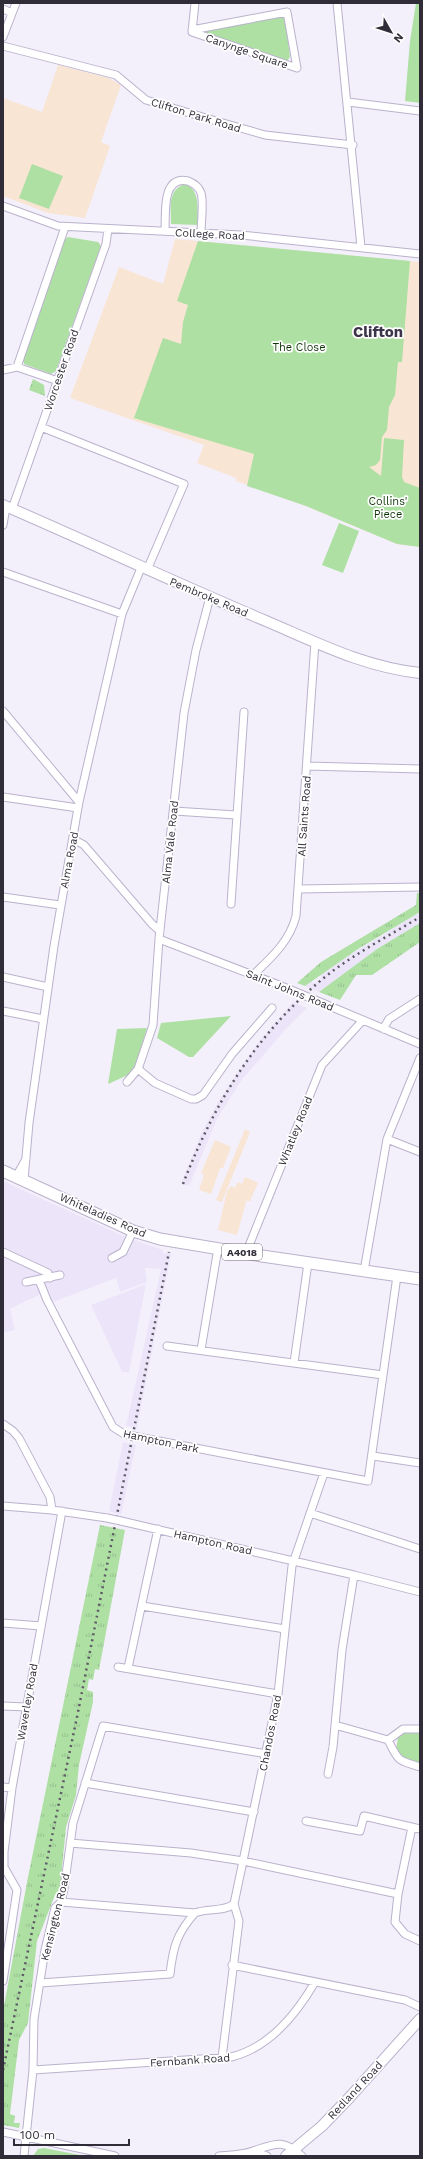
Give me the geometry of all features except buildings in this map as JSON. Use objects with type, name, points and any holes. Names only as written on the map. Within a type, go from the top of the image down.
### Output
[{"type":"main road","name":"Pembroke Road","points":[[7,507],[144,569],[315,642],[374,665],[420,673]]},
{"type":"main road","name":"Whiteladies Road","points":[[3,1171],[132,1231],[175,1243],[218,1248],[420,1279]]},
{"type":"main road","name":"Redland Road","points":[[290,2152],[322,2126],[420,2019]]},
{"type":"street","points":[[3,37],[16,3]]},
{"type":"street","name":"Canynge Square","points":[[192,30],[195,3]]},
{"type":"street","points":[[337,3],[348,102],[361,247]]},
{"type":"street","points":[[3,9],[12,13]]},
{"type":"street","name":"Canynge Square","points":[[287,12],[297,68],[192,32],[192,30],[287,12]]},
{"type":"street","name":"Clifton Park Road","points":[[3,46],[116,75],[146,100],[264,135],[352,145]]},
{"type":"street","points":[[348,102],[420,111]]},
{"type":"street","points":[[165,231],[167,192],[174,183],[182,180],[195,185],[201,193],[201,233]]},
{"type":"street","name":"College Road","points":[[3,206],[65,227],[201,233],[361,247],[420,254]]},
{"type":"street","points":[[17,367],[65,227]]},
{"type":"street","name":"Worcester Road","points":[[3,525],[7,507],[41,427],[58,381],[106,244],[108,229]]},
{"type":"street","points":[[3,370],[17,367],[58,381]]},
{"type":"street","name":"Alma Road","points":[[20,1179],[26,1159],[29,1123],[60,905],[78,805],[122,614],[184,484],[41,427]]},
{"type":"street","points":[[3,572],[122,614]]},
{"type":"street","name":"Alma Vale Road","points":[[126,1082],[138,1069],[153,1025],[160,935],[184,712],[196,650],[210,597]]},
{"type":"street","name":"All Saints Road","points":[[252,975],[272,957],[293,928],[299,889],[315,642]]},
{"type":"street","points":[[3,711],[78,805]]},
{"type":"street","points":[[231,904],[244,712]]},
{"type":"street","points":[[307,766],[420,769]]},
{"type":"street","points":[[3,797],[78,805]]},
{"type":"street","points":[[174,811],[236,815]]},
{"type":"street","name":"Saint Johns Road","points":[[73,839],[84,845],[160,935],[252,975],[420,1044]]},
{"type":"street","points":[[299,889],[420,887]]},
{"type":"street","points":[[3,897],[60,905]]},
{"type":"street","points":[[3,977],[48,987]]},
{"type":"street","points":[[383,1029],[389,1019],[420,999]]},
{"type":"street","points":[[138,1069],[155,1083],[190,1099],[196,1099],[203,1095],[232,1054],[272,1008]]},
{"type":"street","points":[[3,1011],[44,1019]]},
{"type":"street","name":"Whatley Road","points":[[246,1253],[322,1065],[363,1020]]},
{"type":"street","points":[[364,1271],[387,1139],[420,1058]]},
{"type":"street","points":[[387,1139],[420,1152]]},
{"type":"street","points":[[112,1258],[123,1252],[132,1231]]},
{"type":"street","points":[[201,1350],[218,1248]]},
{"type":"street","points":[[3,1252],[48,1273],[50,1278]]},
{"type":"street","points":[[294,1363],[308,1263]]},
{"type":"street","points":[[26,1282],[60,1275]]},
{"type":"street","points":[[397,1276],[373,1456],[420,1463]]},
{"type":"street","name":"Hampton Park","points":[[39,1280],[47,1300],[113,1428],[124,1434],[324,1473],[368,1480],[373,1456]]},
{"type":"street","points":[[167,1346],[383,1375]]},
{"type":"street","points":[[3,1424],[14,1431],[19,1438],[50,1497],[52,1510]]},
{"type":"street","points":[[293,1560],[324,1473]]},
{"type":"street","name":"Hampton Road","points":[[3,1506],[62,1511],[107,1518],[293,1560],[420,1592]]},
{"type":"street","name":"Waverley Road","points":[[7,1944],[17,1890],[3,1867],[12,1788],[62,1511]]},
{"type":"street","points":[[310,1513],[420,1549]]},
{"type":"street","points":[[128,1668],[158,1529]]},
{"type":"street","name":"Chandos Road","points":[[234,1904],[267,1754],[278,1694],[293,1560]]},
{"type":"street","points":[[328,1774],[336,1726],[342,1650],[354,1575]]},
{"type":"street","points":[[142,1606],[285,1629]]},
{"type":"street","points":[[3,1623],[41,1626]]},
{"type":"street","points":[[118,1667],[278,1694]]},
{"type":"street","points":[[3,1706],[26,1707]]},
{"type":"street","name":"Kensington Road","points":[[24,2156],[33,2070],[34,2019],[40,1983],[55,1908],[61,1902],[64,1889],[73,1823],[103,1726],[267,1754]]},
{"type":"street","points":[[336,1726],[388,1740]]},
{"type":"street","points":[[388,1740],[403,1729],[420,1729]]},
{"type":"street","points":[[388,1740],[392,1752],[398,1759],[420,1767]]},
{"type":"street","points":[[85,1783],[254,1812]]},
{"type":"street","points":[[3,1787],[12,1788]]},
{"type":"street","points":[[306,1821],[360,1831],[364,1816],[420,1829]]},
{"type":"street","points":[[412,1827],[398,1894],[395,1922],[405,1934],[420,1941]]},
{"type":"street","points":[[70,1843],[191,1853],[243,1861],[398,1894]]},
{"type":"street","points":[[61,1902],[195,1913]]},
{"type":"street","points":[[40,1983],[170,1974],[173,1948],[183,1926],[195,1913],[204,1909],[229,1908],[234,1904],[239,1921],[232,1965],[222,2058]]},
{"type":"street","points":[[3,1981],[7,1944]]},
{"type":"street","points":[[232,1965],[405,2000],[420,2007]]},
{"type":"street","name":"Fernbank Road","points":[[33,2070],[222,2058],[241,2055],[262,2043],[283,2025],[303,2003],[315,1982]]},
{"type":"street","points":[[4,2132],[115,2156]]},
{"type":"street","points":[[219,2156],[253,2151],[261,2147],[276,2144],[290,2152],[302,2156]]},
{"type":"street","points":[[253,2151],[267,2156]]},
{"type":"shaded area","points":[[58,65],[109,78],[121,85],[101,142],[110,146],[85,218],[48,213],[3,196],[3,98],[42,112]]},
{"type":"shaded area","name":"The Close","points":[[175,239],[420,262],[420,547],[397,544],[306,506],[236,481],[236,478],[197,463],[204,445],[70,398],[119,267],[163,284]]},
{"type":"shaded area","points":[[420,912],[420,923],[377,949],[319,992],[305,986],[311,981],[314,984],[322,978],[319,974]]},
{"type":"shaded area","points":[[293,1002],[307,1008],[285,1030],[241,1081],[217,1119],[189,1186],[181,1183],[202,1132],[219,1100],[258,1043]]},
{"type":"shaded area","points":[[245,1129],[250,1132],[222,1202],[216,1200]]},
{"type":"shaded area","points":[[215,1140],[231,1147],[223,1168],[220,1168],[211,1194],[199,1190],[204,1175],[201,1173]]},
{"type":"shaded area","points":[[245,1177],[258,1183],[250,1201],[245,1201],[246,1202],[237,1235],[218,1230],[227,1191],[231,1186],[235,1188],[238,1182],[242,1184]]},
{"type":"shaded area","points":[[3,1181],[126,1237],[163,1250],[163,1253],[171,1254],[137,1428],[126,1426],[161,1269],[145,1268],[147,1282],[120,1292],[116,1278],[48,1304],[43,1293],[10,1309],[15,1330],[3,1333]]},
{"type":"shaded area","points":[[146,1284],[129,1372],[122,1372],[91,1305]]},
{"type":"shaded area","points":[[123,1442],[136,1445],[121,1515],[109,1511]]},
{"type":"green space","points":[[416,3],[420,3],[420,103],[405,101],[410,41]]},
{"type":"green space","points":[[285,16],[290,57],[287,61],[202,32]]},
{"type":"green space","points":[[32,164],[63,176],[49,209],[19,198]]},
{"type":"green space","points":[[185,184],[194,191],[196,196],[198,207],[198,225],[171,224],[171,200],[175,191]]},
{"type":"green space","points":[[68,237],[98,242],[101,246],[56,371],[51,374],[24,364],[23,359],[63,241]]},
{"type":"green space","name":"The Close","points":[[198,241],[410,261],[402,362],[398,362],[395,395],[389,407],[387,430],[382,437],[380,460],[376,465],[369,467],[381,476],[384,438],[404,440],[402,477],[404,482],[420,488],[420,547],[397,544],[306,506],[247,486],[254,454],[134,418],[163,338],[181,344],[183,322],[188,305],[177,301]]},
{"type":"green space","points":[[33,379],[44,385],[45,396],[29,390]]},
{"type":"green space","points":[[339,523],[359,531],[343,573],[322,565]]},
{"type":"green space","points":[[417,893],[420,893],[420,912],[358,949],[305,986],[297,983],[321,962],[416,905]]},
{"type":"green space","points":[[420,923],[420,942],[372,975],[356,975],[340,1000],[319,992],[377,949]]},
{"type":"green space","points":[[231,1016],[193,1057],[189,1057],[157,1038],[161,1023]]},
{"type":"green space","points":[[147,1028],[136,1065],[128,1075],[108,1084],[117,1029]]},
{"type":"green space","points":[[100,1525],[125,1530],[99,1670],[95,1669],[93,1680],[89,1679],[87,1690],[93,1692],[93,1702],[79,1765],[76,1795],[66,1827],[60,1888],[55,1895],[37,1941],[28,2023],[19,2040],[10,2114],[15,2116],[14,2123],[20,2123],[19,2128],[3,2125],[3,2011],[28,1877]]},
{"type":"green space","points":[[405,1732],[420,1733],[420,1764],[402,1757],[396,1750],[398,1737]]},
{"type":"green space","points":[[44,2148],[85,2156],[33,2156],[38,2149]]},
{"type":"railway","points":[[183,1184],[209,1124],[225,1096],[242,1068],[261,1042],[282,1018],[330,973],[363,951],[420,917]]},
{"type":"railway","points":[[3,2070],[77,1717],[169,1252]]},
{"type":"district","name":"Clifton","points":[[378,332]]},
{"type":"park label","name":"Collins' Piece","points":[[388,507]]}]
